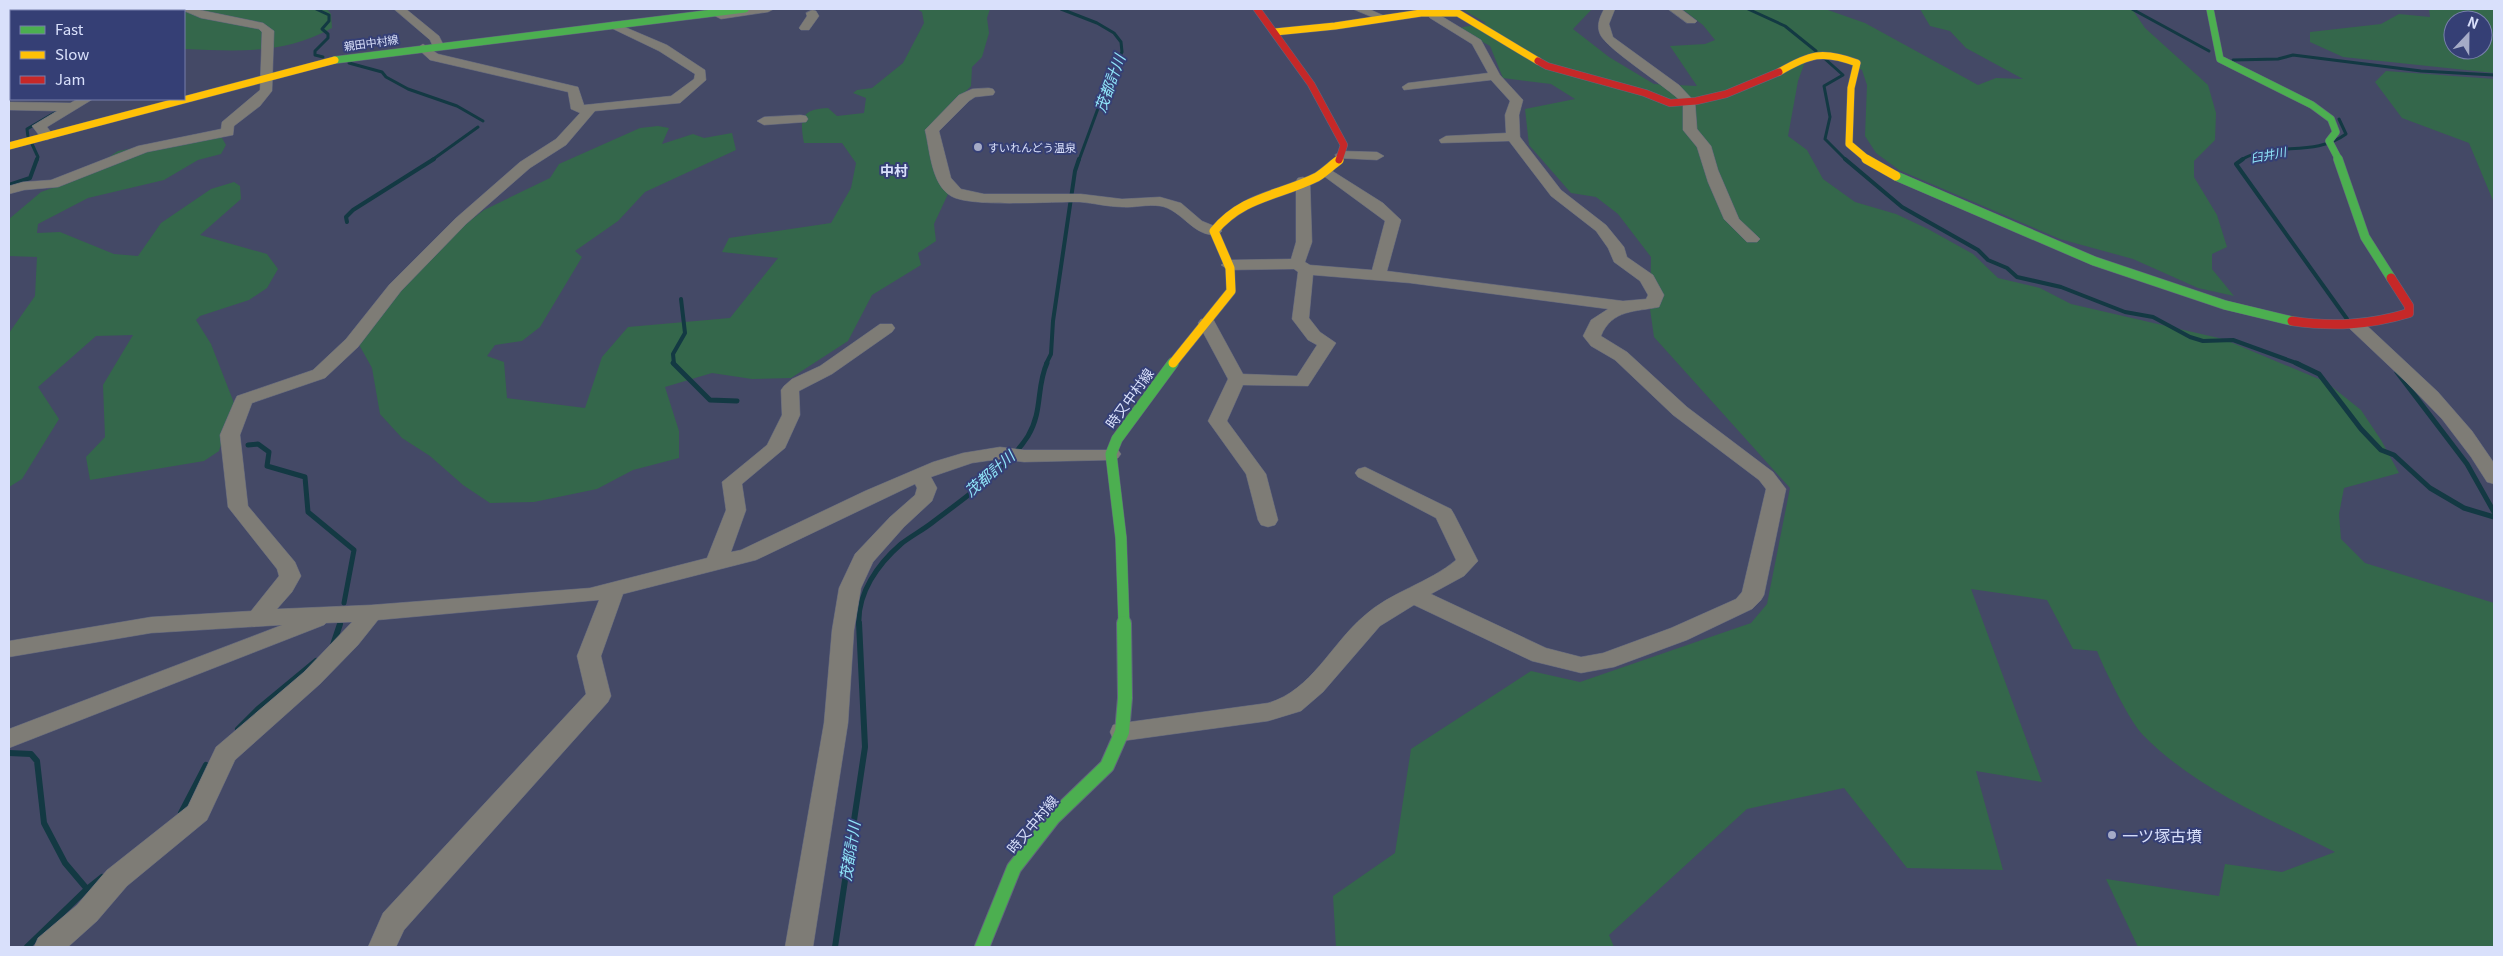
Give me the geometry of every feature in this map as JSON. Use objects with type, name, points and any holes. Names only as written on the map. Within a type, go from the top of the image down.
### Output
[{"type":"street","points":[[9,190],[23,186],[53,184],[143,149],[228,132],[228,125],[256,103],[266,91],[268,31],[263,26],[205,16],[185,9]]},
{"type":"street","points":[[399,9],[435,38],[438,46]]},
{"type":"street","name":"親田中村線","points":[[185,99],[342,58],[745,9]]},
{"type":"street","points":[[664,23],[768,9]]},
{"type":"street","points":[[989,92],[972,93],[964,98],[932,130],[944,179],[956,193],[984,198],[1081,198],[1122,203],[1167,202],[1181,209],[1197,224],[1214,231],[1224,216],[1241,205],[1326,171],[1342,155],[1344,145],[1337,127],[1311,84],[1257,9]]},
{"type":"street","points":[[1359,9],[1382,18]]},
{"type":"street","points":[[1609,9],[1603,23],[1603,30],[1608,39],[1675,88],[1689,102],[1690,130],[1704,146],[1703,153],[1710,164],[1732,219],[1752,240]]},
{"type":"street","points":[[1674,9],[1691,21]]},
{"type":"street","points":[[1275,32],[1335,26],[1426,11],[1458,14],[1466,16],[1497,37],[1547,66],[1645,93],[1659,101],[1671,103],[1716,97],[1775,74],[1809,54],[1836,55],[1858,63],[1852,88],[1849,144],[1864,159],[1879,169],[2086,258],[2227,306],[2292,322],[2356,325],[2393,321],[2410,313],[2409,306],[2365,237],[2332,145],[2336,132],[2331,119],[2312,105],[2220,59],[2210,9]]},
{"type":"street","points":[[1229,265],[1301,267],[1454,283],[1622,306],[1653,303],[1656,295],[1647,278],[1620,259],[1616,247],[1601,228],[1556,193],[1513,137],[1512,116],[1517,100],[1494,76],[1494,72],[1477,42],[1447,26],[1426,11]]},
{"type":"street","points":[[805,28],[813,16],[812,13]]},
{"type":"street","points":[[423,48],[434,57],[574,90],[578,109],[675,100],[700,80],[701,73],[663,48],[613,25]]},
{"type":"street","points":[[1408,87],[1494,76]]},
{"type":"street","points":[[47,136],[39,126],[85,100]]},
{"type":"street","name":"親田中村線","points":[[9,146],[181,100]]},
{"type":"street","points":[[9,106],[72,106]]},
{"type":"street","points":[[257,618],[284,588],[290,576],[287,567],[238,507],[230,435],[244,400],[319,374],[352,343],[395,288],[461,221],[525,165],[561,142],[591,108]]},
{"type":"street","points":[[764,121],[801,119]]},
{"type":"street","points":[[1446,140],[1513,137]]},
{"type":"street","points":[[1342,155],[1377,156]]},
{"type":"street","points":[[1326,171],[1337,182],[1387,212],[1393,220],[1382,266],[1377,275]]},
{"type":"street","points":[[1237,379],[1302,382],[1326,343],[1314,336],[1300,319],[1301,267],[1304,242],[1303,181]]},
{"type":"street","name":"時又中村線","points":[[982,947],[1014,868],[1052,818],[1107,766],[1122,732],[1125,698],[1121,538],[1111,454],[1117,439],[1158,382],[1231,291],[1233,281],[1229,265],[1214,231]]},
{"type":"street","points":[[1413,594],[1540,655],[1581,665],[1606,661],[1679,634],[1744,604],[1753,595],[1776,489],[1766,476],[1680,411],[1621,356],[1597,342],[1592,336],[1597,324],[1622,306]]},
{"type":"street","points":[[1207,323],[1237,379]]},
{"type":"street","points":[[2356,325],[2423,387],[2458,427],[2494,478]]},
{"type":"street","points":[[716,564],[736,510],[732,482],[775,448],[790,415],[790,390],[798,383],[826,370],[886,328]]},
{"type":"street","points":[[1237,379],[1217,420],[1256,474],[1268,520]]},
{"type":"street","points":[[9,649],[151,625],[371,613],[435,606],[559,598],[614,589],[748,555],[844,508],[970,457],[1000,453],[1024,456],[1111,454]]},
{"type":"street","points":[[1122,732],[1268,712],[1292,705],[1314,686],[1372,621],[1413,594],[1456,571],[1467,561],[1444,514],[1365,473]]},
{"type":"street","points":[[799,947],[836,723],[843,630],[850,588],[863,559],[897,522],[925,497],[927,488],[920,476]]},
{"type":"street","points":[[382,947],[393,922],[599,696],[589,656],[614,589]]},
{"type":"street","points":[[48,947],[87,913],[117,878],[198,813],[225,754],[312,678],[350,639],[371,613]]},
{"type":"street","points":[[9,739],[332,614]]},
{"type":"green space","points":[[74,9],[327,9],[331,14],[332,28],[314,37],[278,47],[241,50],[185,49],[185,10]]},
{"type":"green space","points":[[917,9],[990,9],[987,18],[989,33],[982,57],[972,67],[971,86],[928,130],[948,194],[934,224],[936,241],[918,253],[921,265],[872,295],[848,341],[791,378],[752,379],[712,373],[665,387],[679,431],[679,458],[633,470],[597,489],[534,502],[490,503],[463,485],[430,456],[402,438],[380,414],[372,368],[357,341],[413,274],[454,233],[484,210],[550,178],[559,164],[640,128],[658,126],[669,128],[662,144],[693,134],[704,138],[732,133],[736,150],[645,192],[618,221],[575,251],[582,257],[540,327],[522,341],[495,345],[487,356],[504,362],[507,398],[585,408],[602,357],[628,327],[730,318],[778,258],[722,252],[729,238],[831,223],[851,188],[856,163],[842,143],[804,143],[802,127],[804,116],[813,110],[828,108],[837,116],[864,113],[866,98],[853,93],[857,90],[872,88],[903,63],[924,23],[922,12]]},
{"type":"green space","points":[[1466,9],[1592,9],[1573,29],[1609,57],[1654,84],[1697,86],[1670,46],[1705,44],[1715,40],[1703,25],[1682,9],[1825,9],[1865,23],[1978,85],[1996,78],[2023,79],[1966,48],[1950,31],[1930,26],[1920,9],[2132,9],[2145,28],[2208,85],[2216,113],[2215,140],[2194,161],[2194,177],[2217,215],[2227,247],[2212,254],[2212,269],[2234,296],[2198,288],[2133,259],[2060,239],[1899,170],[1876,153],[1865,136],[1867,85],[1862,70],[1832,57],[1806,59],[1798,81],[1788,136],[1807,150],[1823,179],[1855,202],[1896,214],[1928,229],[1973,254],[1998,278],[2040,288],[2071,304],[2223,339],[2326,382],[2361,410],[2381,440],[2399,473],[2344,488],[2339,514],[2341,539],[2365,563],[2494,603],[2494,947],[2138,947],[2106,879],[2219,896],[2225,864],[2282,872],[2335,852],[2209,787],[2164,754],[2143,735],[2131,719],[2097,651],[2073,649],[2047,600],[1971,589],[2042,782],[1976,771],[2003,870],[1907,868],[1844,788],[1747,809],[1609,935],[1614,947],[1336,947],[1333,896],[1395,853],[1411,749],[1531,671],[1580,682],[1751,623],[1767,604],[1790,488],[1654,337],[1650,309],[1651,257],[1618,214],[1596,197],[1571,193],[1529,145],[1525,109],[1575,99],[1551,84],[1503,78],[1490,46],[1458,28],[1486,23],[1465,11]]},
{"type":"green space","points":[[2429,9],[2494,9],[2494,73],[2343,57],[2310,42],[2310,32],[2381,24],[2399,14],[2430,17]]},
{"type":"green space","points":[[2386,71],[2494,79],[2494,203],[2469,143],[2402,118],[2375,82]]},
{"type":"green space","points":[[208,134],[222,138],[226,145],[221,154],[198,160],[164,180],[88,198],[38,224],[37,233],[60,232],[114,254],[138,256],[161,223],[211,189],[234,182],[240,186],[241,199],[200,235],[267,254],[278,269],[267,288],[249,300],[200,316],[196,320],[211,344],[234,403],[219,451],[204,461],[90,480],[86,457],[105,437],[103,385],[133,335],[96,336],[38,387],[59,419],[22,479],[9,487],[9,333],[35,296],[37,257],[9,256],[9,219],[41,192],[75,180],[118,151]]},
{"type":"waterway","points":[[316,9],[329,15],[329,21],[322,29],[328,34],[328,38],[315,51],[315,55],[323,57]]},
{"type":"waterway","name":"茂都計川","points":[[1061,9],[1097,23],[1114,33],[1121,42],[1122,52],[1107,84],[1079,160]]},
{"type":"waterway","points":[[1748,9],[1785,26],[1816,51]]},
{"type":"waterway","name":"臼井川","points":[[2132,9],[2209,51]]},
{"type":"waterway","points":[[2233,60],[2278,59],[2293,55],[2421,71],[2494,75]]},
{"type":"waterway","points":[[1824,58],[1843,75],[1824,86],[1830,117],[1825,139],[1845,159]]},
{"type":"waterway","points":[[349,63],[382,72],[386,77],[408,89],[457,106],[483,121]]},
{"type":"waterway","points":[[28,137],[27,129],[56,112]]},
{"type":"waterway","name":"臼井川","points":[[2243,159],[2266,151],[2307,148],[2333,141],[2346,134],[2339,119]]},
{"type":"waterway","points":[[432,160],[478,127]]},
{"type":"waterway","points":[[32,144],[38,157],[37,160]]},
{"type":"waterway","points":[[9,185],[30,178],[37,159]]},
{"type":"waterway","points":[[347,222],[346,217],[353,210],[434,159]]},
{"type":"waterway","name":"茂都計川","points":[[1046,364],[1051,354],[1053,321],[1075,171],[1079,159]]},
{"type":"waterway","points":[[1845,159],[1902,207],[1978,250],[1988,260],[2007,268],[2017,277],[2061,287],[2125,312],[2153,317],[2190,337],[2203,341],[2233,340],[2299,364]]},
{"type":"waterway","name":"臼井川","points":[[2243,159],[2236,164],[2347,319]]},
{"type":"waterway","points":[[674,364],[673,354],[685,333],[681,299]]},
{"type":"waterway","name":"茂都計川","points":[[859,623],[861,602],[865,591],[884,561],[901,544],[929,525],[997,471],[1009,460],[1028,436],[1036,417],[1047,363]]},
{"type":"waterway","points":[[2296,363],[2319,374],[2361,429],[2381,450],[2394,455],[2430,488],[2464,508],[2494,517]]},
{"type":"waterway","points":[[674,364],[710,400],[737,401]]},
{"type":"waterway","name":"臼井川","points":[[2397,372],[2467,464],[2494,512]]},
{"type":"waterway","points":[[248,445],[258,444],[269,452],[267,466],[305,477],[308,512],[354,550],[344,603]]},
{"type":"waterway","name":"茂都計川","points":[[835,947],[865,747],[859,623]]},
{"type":"waterway","points":[[333,645],[340,624]]},
{"type":"waterway","points":[[238,729],[258,709],[316,661]]},
{"type":"waterway","points":[[9,753],[31,754],[37,761],[44,823],[65,863],[87,889]]},
{"type":"waterway","points":[[181,813],[206,765]]},
{"type":"waterway","points":[[87,889],[102,877]]},
{"type":"waterway","points":[[27,947],[87,889]]},
{"type":"traffic: fast","points":[[335,60],[745,9]]},
{"type":"traffic: fast","points":[[2210,9],[2220,59],[2312,105],[2331,119],[2336,132],[2329,141],[2335,149],[2365,237],[2391,278]]},
{"type":"traffic: fast","points":[[1896,176],[2094,261],[2225,305],[2292,321]]},
{"type":"traffic: fast","points":[[982,947],[1014,868],[1053,818],[1107,766],[1122,732],[1125,698],[1124,609],[1121,538],[1111,454],[1117,439],[1173,363]]},
{"type":"traffic: slow","points":[[1275,32],[1335,26],[1421,13],[1458,13],[1538,61]]},
{"type":"traffic: slow","points":[[1779,72],[1800,60],[1816,54],[1834,55],[1857,63],[1851,88],[1849,144],[1871,162],[1896,176]]},
{"type":"traffic: slow","points":[[185,100],[335,60]]},
{"type":"traffic: slow","points":[[9,146],[183,100]]},
{"type":"traffic: slow","points":[[1173,363],[1231,291],[1230,268],[1214,231],[1235,210],[1262,197],[1318,176],[1339,160]]},
{"type":"traffic: jam","points":[[1257,9],[1311,84],[1344,145],[1339,160]]},
{"type":"traffic: jam","points":[[1538,61],[1547,66],[1645,93],[1657,100],[1670,103],[1696,101],[1726,94],[1779,72]]},
{"type":"traffic: jam","points":[[2292,321],[2323,325],[2351,325],[2365,324],[2409,313],[2409,306],[2391,278]]},
{"type":"place","name":"すいれんどう温泉","points":[[978,147]]},
{"type":"place","name":"一ツ塚古墳","points":[[2112,835]]},
{"type":"district","name":"中村","points":[[894,170]]}]
